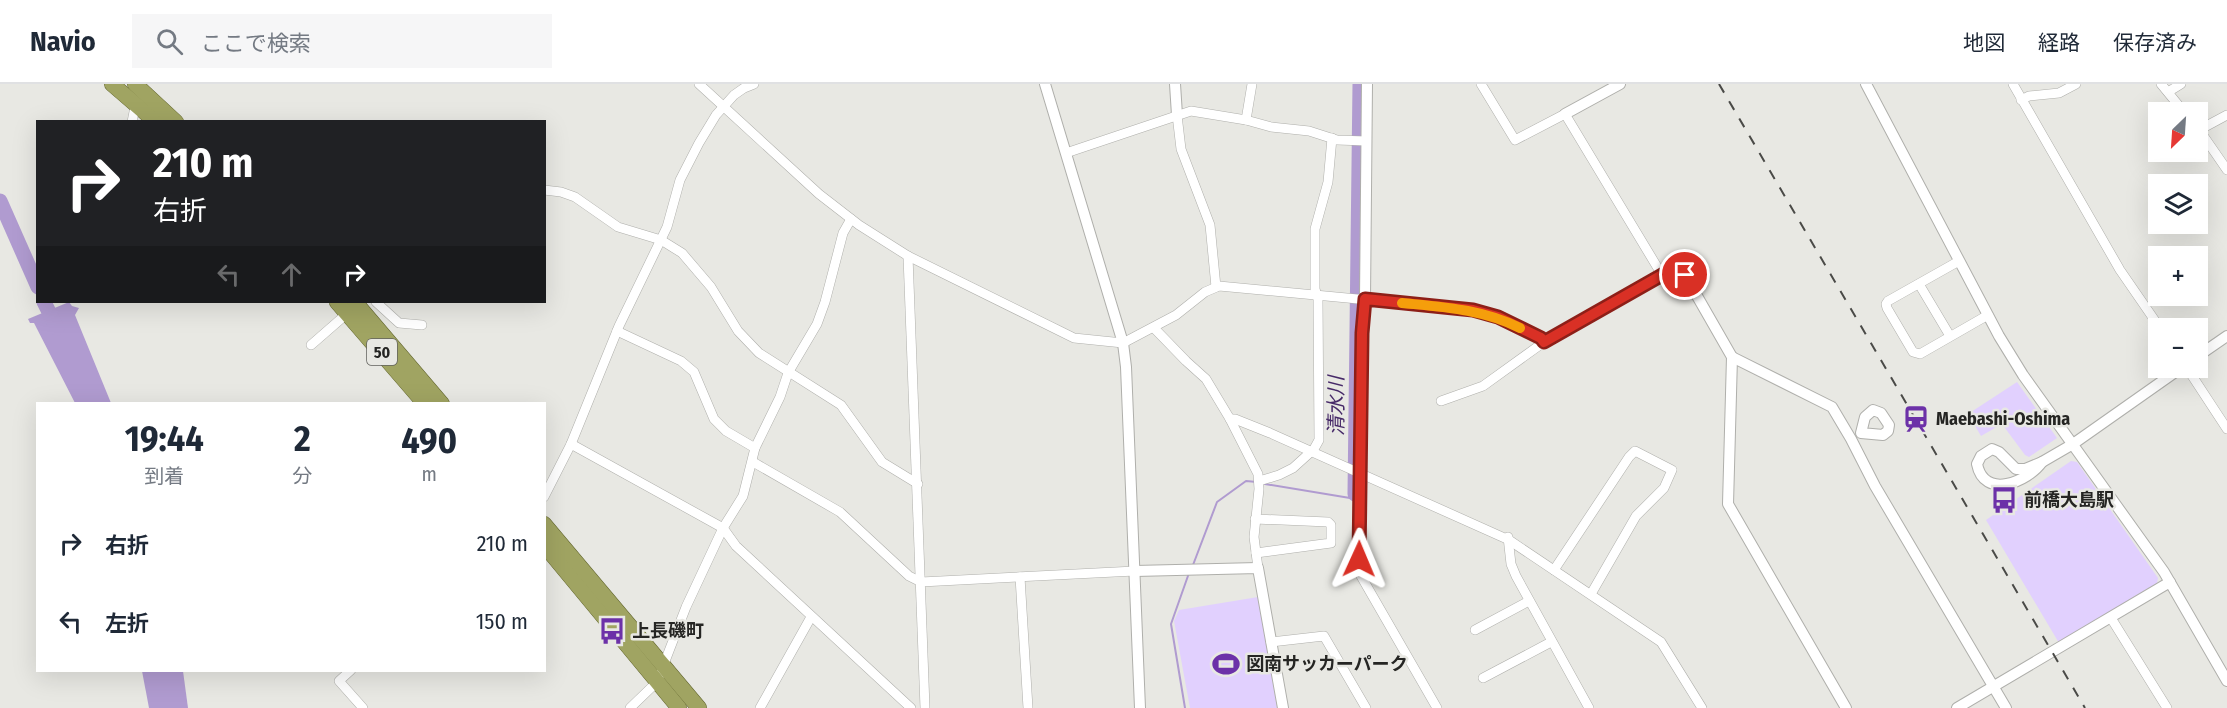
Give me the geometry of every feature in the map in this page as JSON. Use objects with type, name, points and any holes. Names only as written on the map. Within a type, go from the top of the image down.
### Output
[{"type":"highway","points":[[112,84],[154,120]]},
{"type":"highway","points":[[136,84],[174,120]]},
{"type":"highway","name":"50","points":[[351,304],[424,402]]},
{"type":"highway","name":"50","points":[[351,304],[440,402]]},
{"type":"highway","points":[[546,526],[699,708]]},
{"type":"highway","points":[[546,547],[680,708]]},
{"type":"street","points":[[132,120],[136,104],[136,84]]},
{"type":"street","points":[[699,84],[819,194],[851,219],[908,256],[1074,338],[1123,343],[1176,315],[1216,286],[1473,310],[1509,322],[1541,338],[1544,342]]},
{"type":"street","points":[[546,493],[571,444],[617,331],[668,226],[680,180],[699,143],[724,106],[739,92],[754,84]]},
{"type":"street","points":[[1045,84],[1123,343],[1126,367],[1140,708]]},
{"type":"street","points":[[1175,84],[1181,149],[1210,225],[1216,286]]},
{"type":"street","points":[[1246,120],[1252,84]]},
{"type":"street","points":[[1367,84],[1362,141],[1359,571],[1437,708]]},
{"type":"street","points":[[1481,84],[1515,140],[1620,84]]},
{"type":"street","points":[[1866,84],[1988,315],[2023,375],[2170,582],[2227,681]]},
{"type":"street","points":[[2013,84],[2131,288],[2153,318]]},
{"type":"street","points":[[2021,100],[2029,96],[2059,93],[2076,84]]},
{"type":"street","points":[[2161,84],[2176,102]]},
{"type":"street","points":[[2168,92],[2181,84]]},
{"type":"street","points":[[1066,153],[1191,111],[1246,120],[1271,127],[1309,131],[1332,138],[1362,141]]},
{"type":"street","points":[[1565,114],[1662,275]]},
{"type":"street","points":[[2208,124],[2227,115]]},
{"type":"street","points":[[1259,481],[1286,472],[1298,463],[1316,445],[1320,433],[1315,229],[1328,182],[1332,138]]},
{"type":"street","points":[[2208,143],[2227,170]]},
{"type":"street","points":[[546,190],[575,197],[618,227],[661,240],[682,253],[711,287],[738,331],[759,353],[841,405],[882,462],[918,483]]},
{"type":"street","points":[[630,708],[657,682],[686,607],[723,528],[743,496],[755,448],[780,397],[788,373],[817,324],[843,233],[851,219]]},
{"type":"street","points":[[908,256],[925,708]]},
{"type":"street","points":[[1959,261],[1888,301],[1887,308],[1915,353],[1922,354],[1988,315]]},
{"type":"street","points":[[1441,401],[1483,386],[1544,342],[1662,275],[1678,270],[1685,275],[1732,357],[1726,496],[1728,504],[1846,708]]},
{"type":"street","points":[[1919,284],[1950,336]]},
{"type":"street","points":[[377,303],[396,322],[422,325]]},
{"type":"street","points":[[311,345],[351,304]]},
{"type":"street","points":[[1154,328],[1185,361],[1206,379],[1252,461],[1259,481],[1254,537],[1283,708]]},
{"type":"street","points":[[617,331],[681,361],[694,372],[714,418],[726,431],[755,448]]},
{"type":"street","points":[[2208,349],[2227,336]]},
{"type":"street","points":[[1732,357],[1832,407],[1856,436],[1875,486],[2006,708]]},
{"type":"street","points":[[2042,462],[2022,480],[2001,485],[1985,478],[1977,464],[1981,456],[1992,449],[1999,452],[2016,469],[2025,469],[2042,462],[2073,444],[2167,378]]},
{"type":"street","points":[[2194,378],[2227,429]]},
{"type":"street","points":[[1230,419],[1270,433],[1508,537],[1664,644],[1701,708]]},
{"type":"street","points":[[571,444],[723,528],[736,546],[911,708]]},
{"type":"street","points":[[1554,570],[1629,457],[1635,452],[1672,470],[1664,488],[1636,516],[1591,594]]},
{"type":"street","points":[[753,462],[840,512],[909,576],[921,582],[1135,571],[1258,568]]},
{"type":"street","points":[[1256,519],[1328,522],[1331,543],[1256,553]]},
{"type":"street","points":[[1508,537],[1511,564],[1551,642],[1589,708]]},
{"type":"street","points":[[1020,577],[1028,708]]},
{"type":"street","points":[[1957,708],[2170,582]]},
{"type":"street","points":[[1475,630],[1529,601]]},
{"type":"street","points":[[760,708],[811,617]]},
{"type":"street","points":[[2111,618],[2167,708]]},
{"type":"street","points":[[1271,642],[1324,636],[1366,708]]},
{"type":"street","points":[[1482,678],[1551,642]]},
{"type":"street","points":[[349,672],[339,681],[363,708]]},
{"type":"shaded area","points":[[67,303],[79,308],[75,315],[111,402],[74,402],[34,323],[30,323],[28,319]]},
{"type":"shaded area","points":[[2017,382],[2057,438],[2029,457],[2025,455],[2002,424],[1981,436],[1968,414]]},
{"type":"shaded area","points":[[2071,461],[2077,462],[2158,578],[2157,583],[2059,643],[1986,520]]},
{"type":"shaded area","name":"図南サッカーパーク","points":[[1258,597],[1277,708],[1190,708],[1174,621],[1179,610]]},
{"type":"shaded area","points":[[142,672],[183,672],[188,708],[149,708]]},
{"type":"waterway","name":"清水川","points":[[1355,494],[1360,84]]},
{"type":"waterway","points":[[0,201],[36,282]]},
{"type":"waterway","points":[[44,303],[57,328]]},
{"type":"waterway","points":[[1193,565],[1217,502],[1246,481],[1257,482]]},
{"type":"waterway","points":[[1265,484],[1350,498],[1355,494]]},
{"type":"waterway","points":[[1185,708],[1171,624],[1189,573]]},
{"type":"railway","points":[[1719,84],[2085,708]]},
{"type":"slow traffic","points":[[1402,303],[1473,310],[1498,317],[1520,328]]},
{"type":"place","name":"Maebashi-Oshima","points":[[1916,419]]},
{"type":"place","name":"前橋大島駅","points":[[2004,500]]},
{"type":"place","name":"上長磯町","points":[[612,631]]},
{"type":"place","name":"図南サッカーパーク","points":[[1226,664]]},
{"type":"route","points":[[1359,559],[1362,333],[1365,299],[1473,310],[1509,322],[1541,338],[1544,342],[1672,270],[1678,270],[1685,275]]}]
